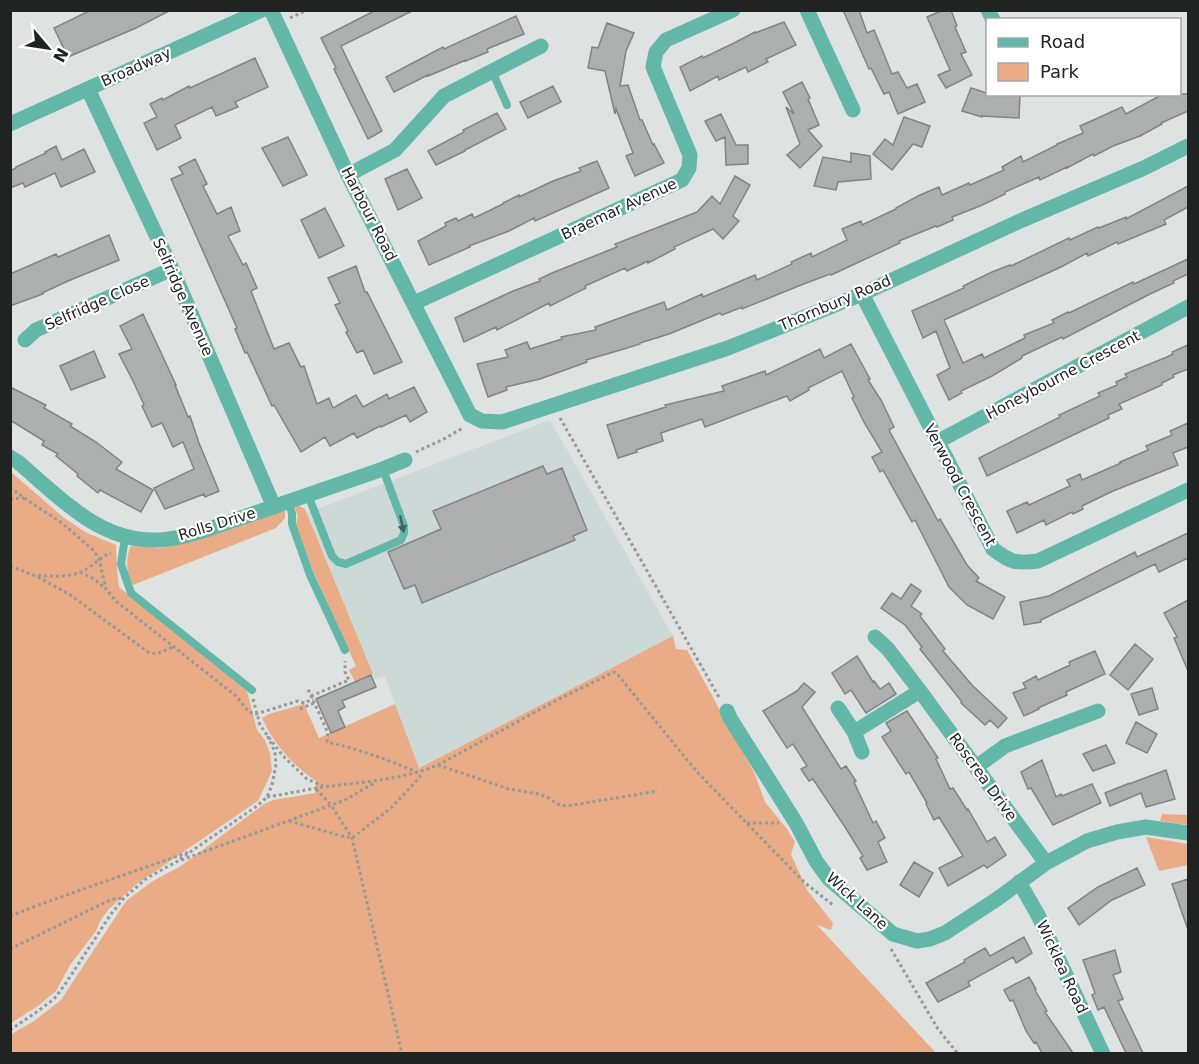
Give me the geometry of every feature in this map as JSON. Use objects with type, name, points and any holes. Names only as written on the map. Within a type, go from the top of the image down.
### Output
[{"type":"street","name":"Broadway","points":[[10,124],[262,10]]},
{"type":"street","name":"Harbour Road","points":[[271,10],[348,175],[470,415]]},
{"type":"street","name":"Braemar Avenue","points":[[414,303],[682,180],[689,168],[690,155],[653,67],[656,52],[666,40],[734,10]]},
{"type":"street","points":[[807,10],[853,110]]},
{"type":"street","points":[[348,175],[395,150],[444,96],[540,46]]},
{"type":"street","name":"Selfridge Avenue","points":[[88,89],[281,504]]},
{"type":"street","name":"Thornbury Road","points":[[470,415],[482,421],[502,422],[728,348],[862,294],[1020,221],[1144,168],[1188,146]]},
{"type":"street","name":"Selfridge Close","points":[[25,340],[36,330],[172,269]]},
{"type":"street","name":"Verwood Crescent","points":[[862,294],[993,549],[1004,558],[1020,563],[1038,561],[1188,490]]},
{"type":"street","name":"Honeybourne Crescent","points":[[937,442],[1188,307]]},
{"type":"street","name":"Rolls Drive","points":[[10,457],[82,516],[101,527],[125,538],[155,540],[181,537],[209,529],[405,460]]},
{"type":"street","name":"Roscrea Drive","points":[[875,637],[888,649],[920,691],[1046,863]]},
{"type":"street","points":[[854,732],[920,691]]},
{"type":"street","points":[[838,708],[854,732],[862,752]]},
{"type":"street","name":"Wick Lane","points":[[727,711],[829,879],[893,934],[903,938],[917,941],[945,933],[1046,863],[1087,841],[1117,832],[1146,827],[1188,833]]},
{"type":"street","points":[[976,767],[1005,746],[1098,711]]},
{"type":"street","name":"Wicklea Road","points":[[1019,882],[1038,915],[1103,1053]]},
{"type":"lane","points":[[492,71],[507,105]]},
{"type":"lane","points":[[308,495],[332,556],[338,562],[346,564],[401,540],[404,533],[404,526],[383,469]]},
{"type":"lane","points":[[281,504],[291,513],[292,524],[310,575],[345,650]]},
{"type":"lane","points":[[125,538],[121,564],[132,593],[252,690]]},
{"type":"path","points":[[554,406],[727,711]]},
{"type":"path","points":[[405,460],[413,453],[465,427],[470,415]]},
{"type":"path","points":[[10,487],[62,523],[93,550],[99,559],[106,589]]},
{"type":"path","points":[[10,499],[24,498]]},
{"type":"path","points":[[32,575],[61,576],[80,572],[99,559],[116,552]]},
{"type":"path","points":[[10,566],[69,594],[148,652],[156,654],[173,646]]},
{"type":"path","points":[[80,572],[94,579],[117,602],[236,696],[249,712],[256,714],[298,701],[304,703],[313,700]]},
{"type":"path","points":[[300,709],[349,680],[345,672],[345,650]]},
{"type":"path","points":[[267,797],[419,773],[614,672],[697,771],[805,884],[834,905]]},
{"type":"path","points":[[308,689],[328,733],[327,742],[401,765],[419,773]]},
{"type":"path","points":[[252,690],[256,714],[267,735],[307,779],[324,787]]},
{"type":"path","points":[[176,862],[267,797],[276,764],[275,752],[267,735]]},
{"type":"path","points":[[438,765],[509,789],[538,794],[557,804],[567,806],[658,791]]},
{"type":"path","points":[[289,820],[352,838],[391,808],[420,777],[419,773]]},
{"type":"path","points":[[10,1030],[54,999],[111,914],[124,898],[147,878],[176,862],[345,800],[378,781]]},
{"type":"path","points":[[316,789],[331,805],[352,838],[402,1053]]},
{"type":"path","points":[[747,823],[796,823]]},
{"type":"path","points":[[10,916],[189,852]]},
{"type":"path","points":[[10,949],[112,899],[124,898]]},
{"type":"path","points":[[890,948],[938,1029],[958,1053]]},
{"type":"shaded area","points":[[550,420],[673,636],[418,768],[385,676],[375,679],[307,513]]},
{"type":"green space","points":[[11,472],[63,517],[85,532],[116,545],[119,587],[247,691],[257,730],[265,740],[270,753],[272,771],[258,801],[138,883],[109,909],[96,931],[70,965],[56,991],[11,1023]]},
{"type":"green space","points":[[294,506],[305,509],[373,674],[355,682],[349,670],[356,666],[313,571],[296,524],[298,516]]},
{"type":"green space","points":[[285,510],[285,518],[276,528],[133,585],[127,561],[131,546],[160,548],[186,543]]},
{"type":"green space","points":[[673,636],[676,649],[687,650],[755,774],[765,802],[795,842],[791,854],[807,890],[833,923],[831,930],[817,925],[936,1053],[11,1054],[10,1035],[34,1021],[61,1000],[126,901],[153,881],[181,866],[264,804],[273,800],[315,793],[316,781],[284,753],[262,718],[304,704],[319,738],[395,704],[419,768]]},
{"type":"green space","points":[[1162,814],[1188,815],[1188,825],[1160,821]]},
{"type":"green space","points":[[1146,837],[1188,844],[1188,865],[1159,871]]},
{"type":"building","points":[[91,10],[171,10],[136,28],[68,57],[54,28]]},
{"type":"building","points":[[376,10],[414,10],[341,46],[382,131],[368,139],[321,38]]},
{"type":"building","points":[[843,10],[859,10],[867,33],[874,30],[892,74],[898,72],[907,88],[917,84],[925,102],[898,114],[889,92],[884,94],[871,68],[869,69]]},
{"type":"building","points":[[943,10],[951,10],[957,26],[955,27],[966,52],[961,54],[972,75],[946,88],[938,75],[950,70],[927,17]]},
{"type":"building","points":[[516,16],[524,34],[394,92],[386,77],[443,47],[444,49]]},
{"type":"building","points":[[784,22],[796,45],[766,59],[768,62],[748,72],[746,67],[719,80],[718,76],[690,91],[680,67],[755,32]]},
{"type":"building","points":[[607,23],[634,33],[626,51],[620,86],[628,85],[640,120],[664,163],[635,176],[626,156],[633,153],[616,109],[615,114],[605,71],[588,68],[592,47],[598,48]]},
{"type":"building","points":[[255,58],[268,87],[235,102],[238,107],[216,116],[212,107],[175,125],[181,138],[157,150],[144,123],[157,117],[150,104]]},
{"type":"building","points":[[802,82],[819,125],[808,130],[822,146],[800,168],[787,155],[800,144],[786,107],[794,114],[783,92]]},
{"type":"building","points":[[553,86],[561,102],[528,118],[520,102]]},
{"type":"building","points":[[971,88],[986,93],[986,96],[1020,96],[1019,118],[982,117],[962,111]]},
{"type":"building","points":[[1188,94],[1188,111],[1161,123],[1140,136],[1094,156],[1093,154],[1040,180],[1039,177],[1005,192],[980,206],[952,217],[953,220],[899,241],[900,243],[831,275],[742,309],[742,307],[722,315],[720,313],[669,334],[586,360],[587,362],[540,379],[506,387],[507,390],[488,397],[477,364],[508,357],[505,350],[527,342],[530,349],[562,339],[561,337],[596,330],[595,327],[664,302],[667,310],[702,294],[703,297],[755,275],[757,280],[811,253],[812,257],[847,240],[842,229],[861,221],[862,225],[939,187],[942,195],[969,183],[970,185],[1004,170],[1002,167],[1021,156],[1023,162],[1083,133],[1080,126],[1122,107],[1126,114],[1159,96]]},
{"type":"building","points":[[497,113],[506,129],[436,165],[428,151]]},
{"type":"building","points":[[721,114],[736,145],[748,145],[748,164],[726,165],[725,137],[716,141],[705,121]]},
{"type":"building","points":[[904,117],[930,126],[922,147],[913,144],[892,170],[873,154],[885,139],[893,145]]},
{"type":"building","points":[[288,137],[307,175],[283,186],[262,148]]},
{"type":"building","points":[[56,146],[62,160],[84,149],[95,172],[61,187],[55,173],[25,187],[23,183],[10,188],[10,171]]},
{"type":"building","points":[[851,153],[870,156],[871,179],[838,182],[836,190],[814,186],[823,157],[851,162]]},
{"type":"building","points":[[195,159],[207,184],[203,186],[217,214],[231,207],[240,231],[228,236],[243,265],[246,263],[257,288],[251,291],[274,349],[289,343],[301,367],[304,366],[317,404],[329,398],[333,408],[356,395],[363,407],[387,394],[389,399],[414,387],[427,412],[410,422],[406,415],[357,438],[354,433],[330,446],[325,437],[301,452],[274,405],[272,406],[247,352],[245,353],[235,329],[237,328],[171,179],[183,174],[179,167]]},
{"type":"building","points":[[597,161],[609,188],[535,221],[534,218],[429,265],[418,241],[446,226],[445,223],[456,218],[458,221],[472,214],[474,218],[519,195],[519,197],[581,171],[579,168]]},
{"type":"building","points":[[407,169],[422,198],[398,210],[385,179]]},
{"type":"building","points":[[735,176],[750,185],[733,216],[739,221],[723,239],[713,229],[674,247],[675,249],[648,263],[648,261],[627,271],[625,268],[585,286],[586,288],[550,306],[549,303],[497,330],[496,327],[464,342],[455,318],[540,281],[539,279],[552,273],[617,247],[615,244],[697,212],[712,196],[720,204]]},
{"type":"building","points":[[1188,186],[1188,207],[1164,220],[1166,224],[1118,244],[1117,242],[1088,256],[1087,253],[944,320],[963,363],[982,354],[984,358],[1025,338],[1024,335],[1054,323],[1052,320],[1068,312],[1188,259],[1188,274],[1063,339],[1062,337],[1022,356],[949,400],[937,375],[950,368],[936,331],[923,338],[912,311],[1069,238],[1070,240],[1098,227],[1126,217],[1126,219]]},
{"type":"building","points":[[325,208],[344,246],[319,258],[301,220]]},
{"type":"building","points":[[109,235],[119,260],[10,306],[10,274]]},
{"type":"building","points":[[356,266],[365,292],[402,362],[374,374],[363,350],[357,353],[346,332],[348,331],[335,305],[340,303],[328,278]]},
{"type":"building","points":[[143,314],[176,385],[188,417],[190,416],[219,491],[205,497],[204,494],[165,509],[154,488],[194,469],[183,442],[173,447],[162,423],[152,427],[119,354],[132,349],[120,326]]},
{"type":"building","points":[[851,344],[894,427],[889,430],[938,521],[940,519],[967,565],[979,578],[976,581],[1005,597],[993,619],[967,605],[949,587],[915,520],[912,522],[883,470],[880,472],[872,457],[882,452],[852,398],[854,397],[842,371],[808,388],[809,390],[790,401],[787,396],[705,427],[702,419],[661,433],[663,441],[618,458],[607,425],[666,407],[665,405],[724,391],[722,386],[765,371],[766,375],[820,349],[824,358]]},
{"type":"building","points":[[1188,345],[1188,369],[1173,375],[1174,377],[1162,385],[1119,404],[1122,409],[1108,415],[1109,418],[987,476],[979,458],[1100,396],[1098,393],[1117,385],[1116,382],[1127,377],[1125,374],[1167,357],[1173,354],[1172,352]]},
{"type":"building","points":[[94,351],[105,377],[71,390],[60,366]]},
{"type":"building","points":[[10,387],[46,405],[44,408],[72,424],[70,426],[122,462],[116,469],[153,490],[141,512],[100,490],[98,493],[56,456],[58,454],[42,445],[44,441],[10,420]]},
{"type":"building","points":[[1188,423],[1188,447],[1173,453],[1178,465],[1113,491],[1082,506],[1083,509],[1073,514],[1072,512],[1046,525],[1044,520],[1017,533],[1007,511],[1027,502],[1029,505],[1070,486],[1067,480],[1080,474],[1082,480],[1148,450],[1146,446],[1172,435],[1170,431]]},
{"type":"building","points":[[543,466],[547,474],[562,468],[587,530],[573,536],[575,540],[422,603],[415,585],[404,589],[388,552],[441,529],[433,511]]},
{"type":"building","points":[[1188,533],[1188,558],[1159,572],[1155,564],[1041,622],[1024,625],[1020,602],[1049,596],[1135,552],[1137,557]]},
{"type":"building","points":[[911,584],[921,591],[911,606],[922,614],[920,616],[945,649],[943,651],[972,685],[1007,718],[998,728],[990,720],[985,725],[961,703],[920,649],[922,647],[905,625],[881,608],[892,593],[901,599]]},
{"type":"building","points":[[1188,600],[1188,671],[1174,638],[1177,637],[1164,613]]},
{"type":"building","points":[[1135,644],[1153,659],[1128,690],[1110,675]]},
{"type":"building","points":[[1095,651],[1105,674],[1066,692],[1067,695],[1024,716],[1013,693],[1026,688],[1023,683],[1036,676],[1038,680],[1070,665],[1069,662]]},
{"type":"building","points":[[857,656],[880,689],[889,683],[896,694],[866,713],[851,690],[845,694],[832,673]]},
{"type":"building","points":[[371,675],[376,687],[342,701],[345,707],[338,711],[345,727],[331,733],[316,699]]},
{"type":"building","points":[[804,683],[815,692],[802,707],[841,769],[846,766],[856,781],[854,782],[873,823],[876,821],[885,838],[878,842],[887,862],[867,870],[860,858],[863,856],[845,827],[813,779],[809,781],[801,769],[807,766],[793,744],[787,748],[763,711],[797,691]]},
{"type":"building","points":[[1152,688],[1158,709],[1139,715],[1131,694]]},
{"type":"building","points":[[907,711],[938,758],[936,759],[950,789],[953,788],[968,809],[987,842],[995,837],[1006,855],[987,868],[984,865],[948,886],[939,868],[963,856],[939,817],[934,820],[909,772],[906,774],[882,737],[891,731],[886,723]]},
{"type":"building","points":[[1136,722],[1157,734],[1147,753],[1126,743]]},
{"type":"building","points":[[1106,745],[1115,763],[1093,771],[1083,754]]},
{"type":"building","points":[[1042,760],[1056,797],[1092,784],[1101,803],[1053,825],[1031,788],[1028,789],[1021,772]]},
{"type":"building","points":[[1166,770],[1175,799],[1146,807],[1141,793],[1110,806],[1105,793]]},
{"type":"building","points":[[914,862],[933,873],[919,897],[900,885]]},
{"type":"building","points":[[1137,868],[1145,885],[1112,900],[1079,925],[1068,908],[1098,887]]},
{"type":"building","points":[[1188,879],[1188,926],[1187,927],[1172,884]]},
{"type":"building","points":[[1024,937],[1032,953],[1016,963],[1013,957],[968,982],[970,986],[938,1002],[926,983],[965,962],[964,960],[985,948],[990,956]]},
{"type":"building","points":[[1115,950],[1121,972],[1113,975],[1123,999],[1118,1001],[1143,1053],[1126,1053],[1104,1007],[1098,1010],[1092,995],[1095,993],[1083,960]]},
{"type":"building","points":[[1029,977],[1047,1011],[1045,1012],[1073,1053],[1042,1053],[1026,1031],[1013,1000],[1010,1001],[1004,990]]}]
